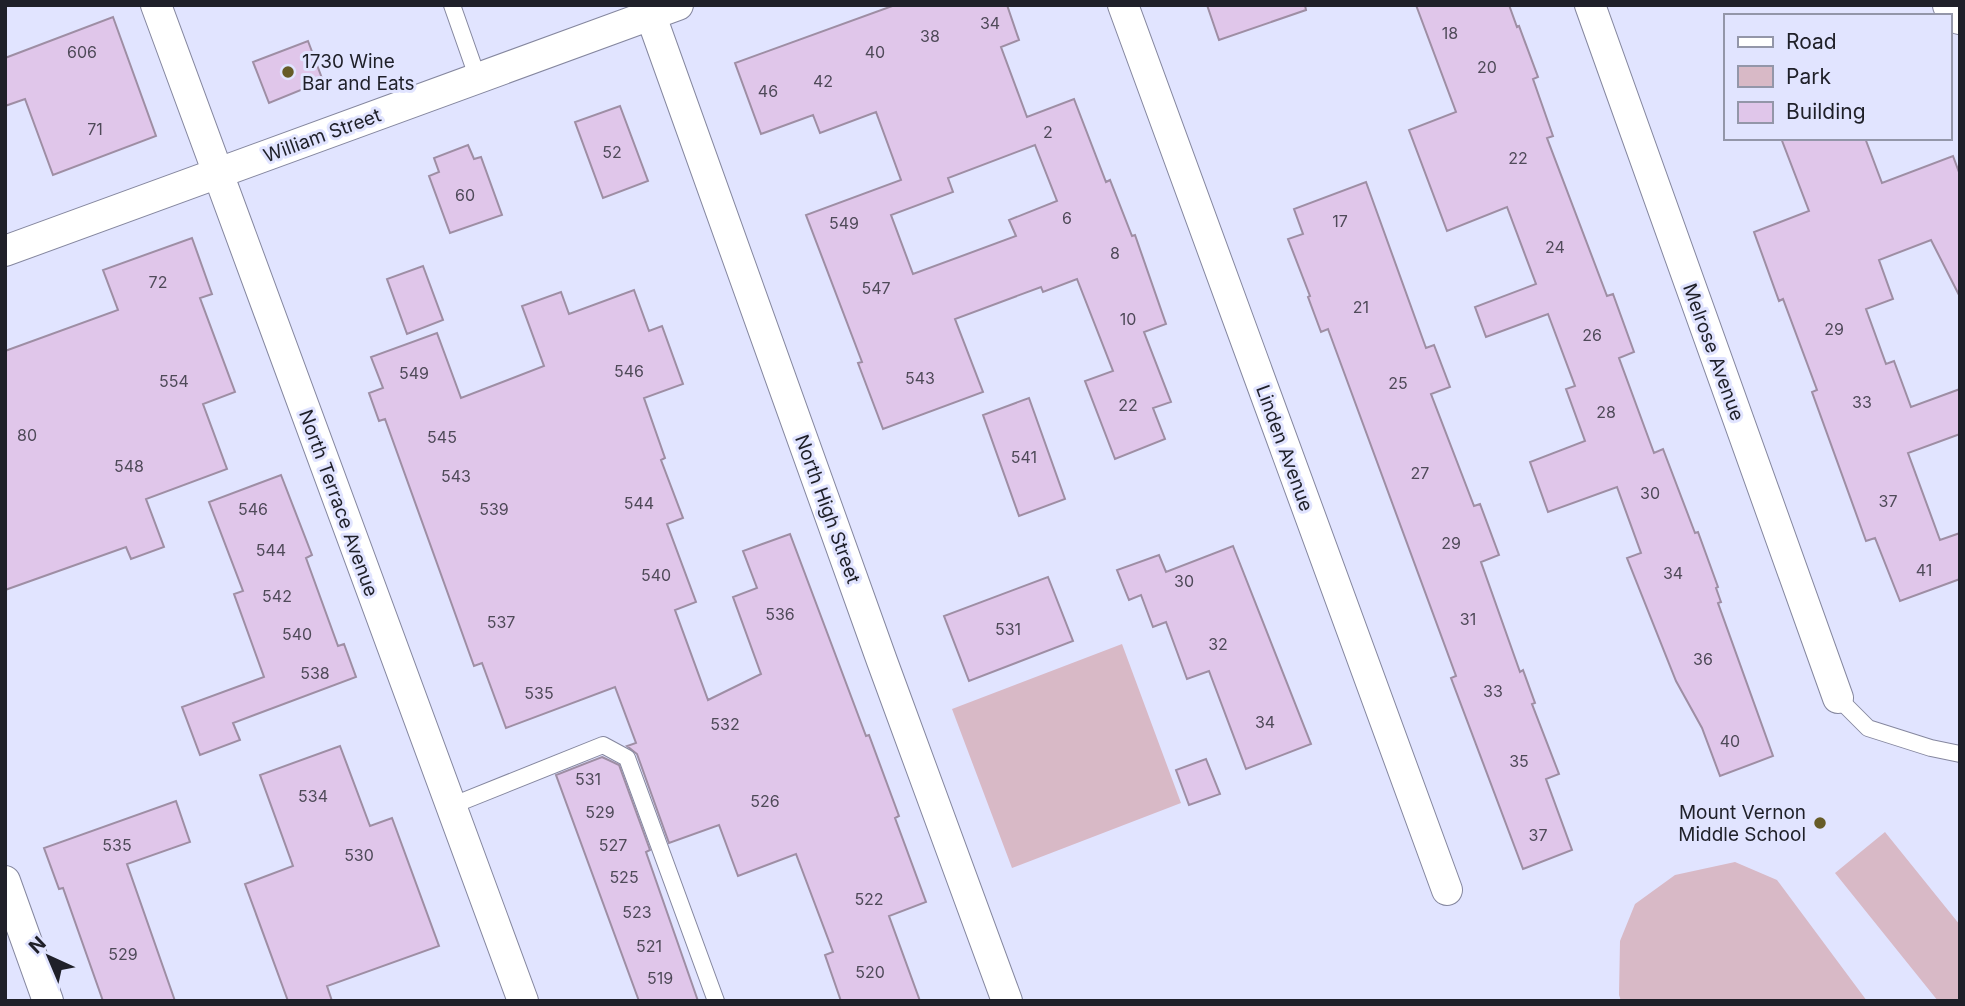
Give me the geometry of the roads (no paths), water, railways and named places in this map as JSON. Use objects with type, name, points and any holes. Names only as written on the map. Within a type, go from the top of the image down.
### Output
[{"type":"street","name":"North Terrace Avenue","points":[[156,5],[523,1001]]},
{"type":"street","name":"Linden Avenue","points":[[1123,5],[1447,890]]},
{"type":"street","name":"Melrose Avenue","points":[[1590,5],[1838,698]]},
{"type":"street","name":"William Street","points":[[5,251],[664,11]]},
{"type":"street","name":"North High Street","points":[[664,11],[882,661],[1007,1001]]},
{"type":"street","points":[[5,881],[48,1001]]},
{"type":"lane","points":[[452,5],[478,79]]},
{"type":"lane","points":[[1838,698],[1868,728],[1931,748],[1960,754]]},
{"type":"lane","points":[[451,806],[603,745],[627,758],[716,1001]]},
{"type":"place","name":"1730 Wine Bar and Eats","points":[[288,72]]},
{"type":"place","name":"Mount Vernon Middle School","points":[[1820,823]]}]
